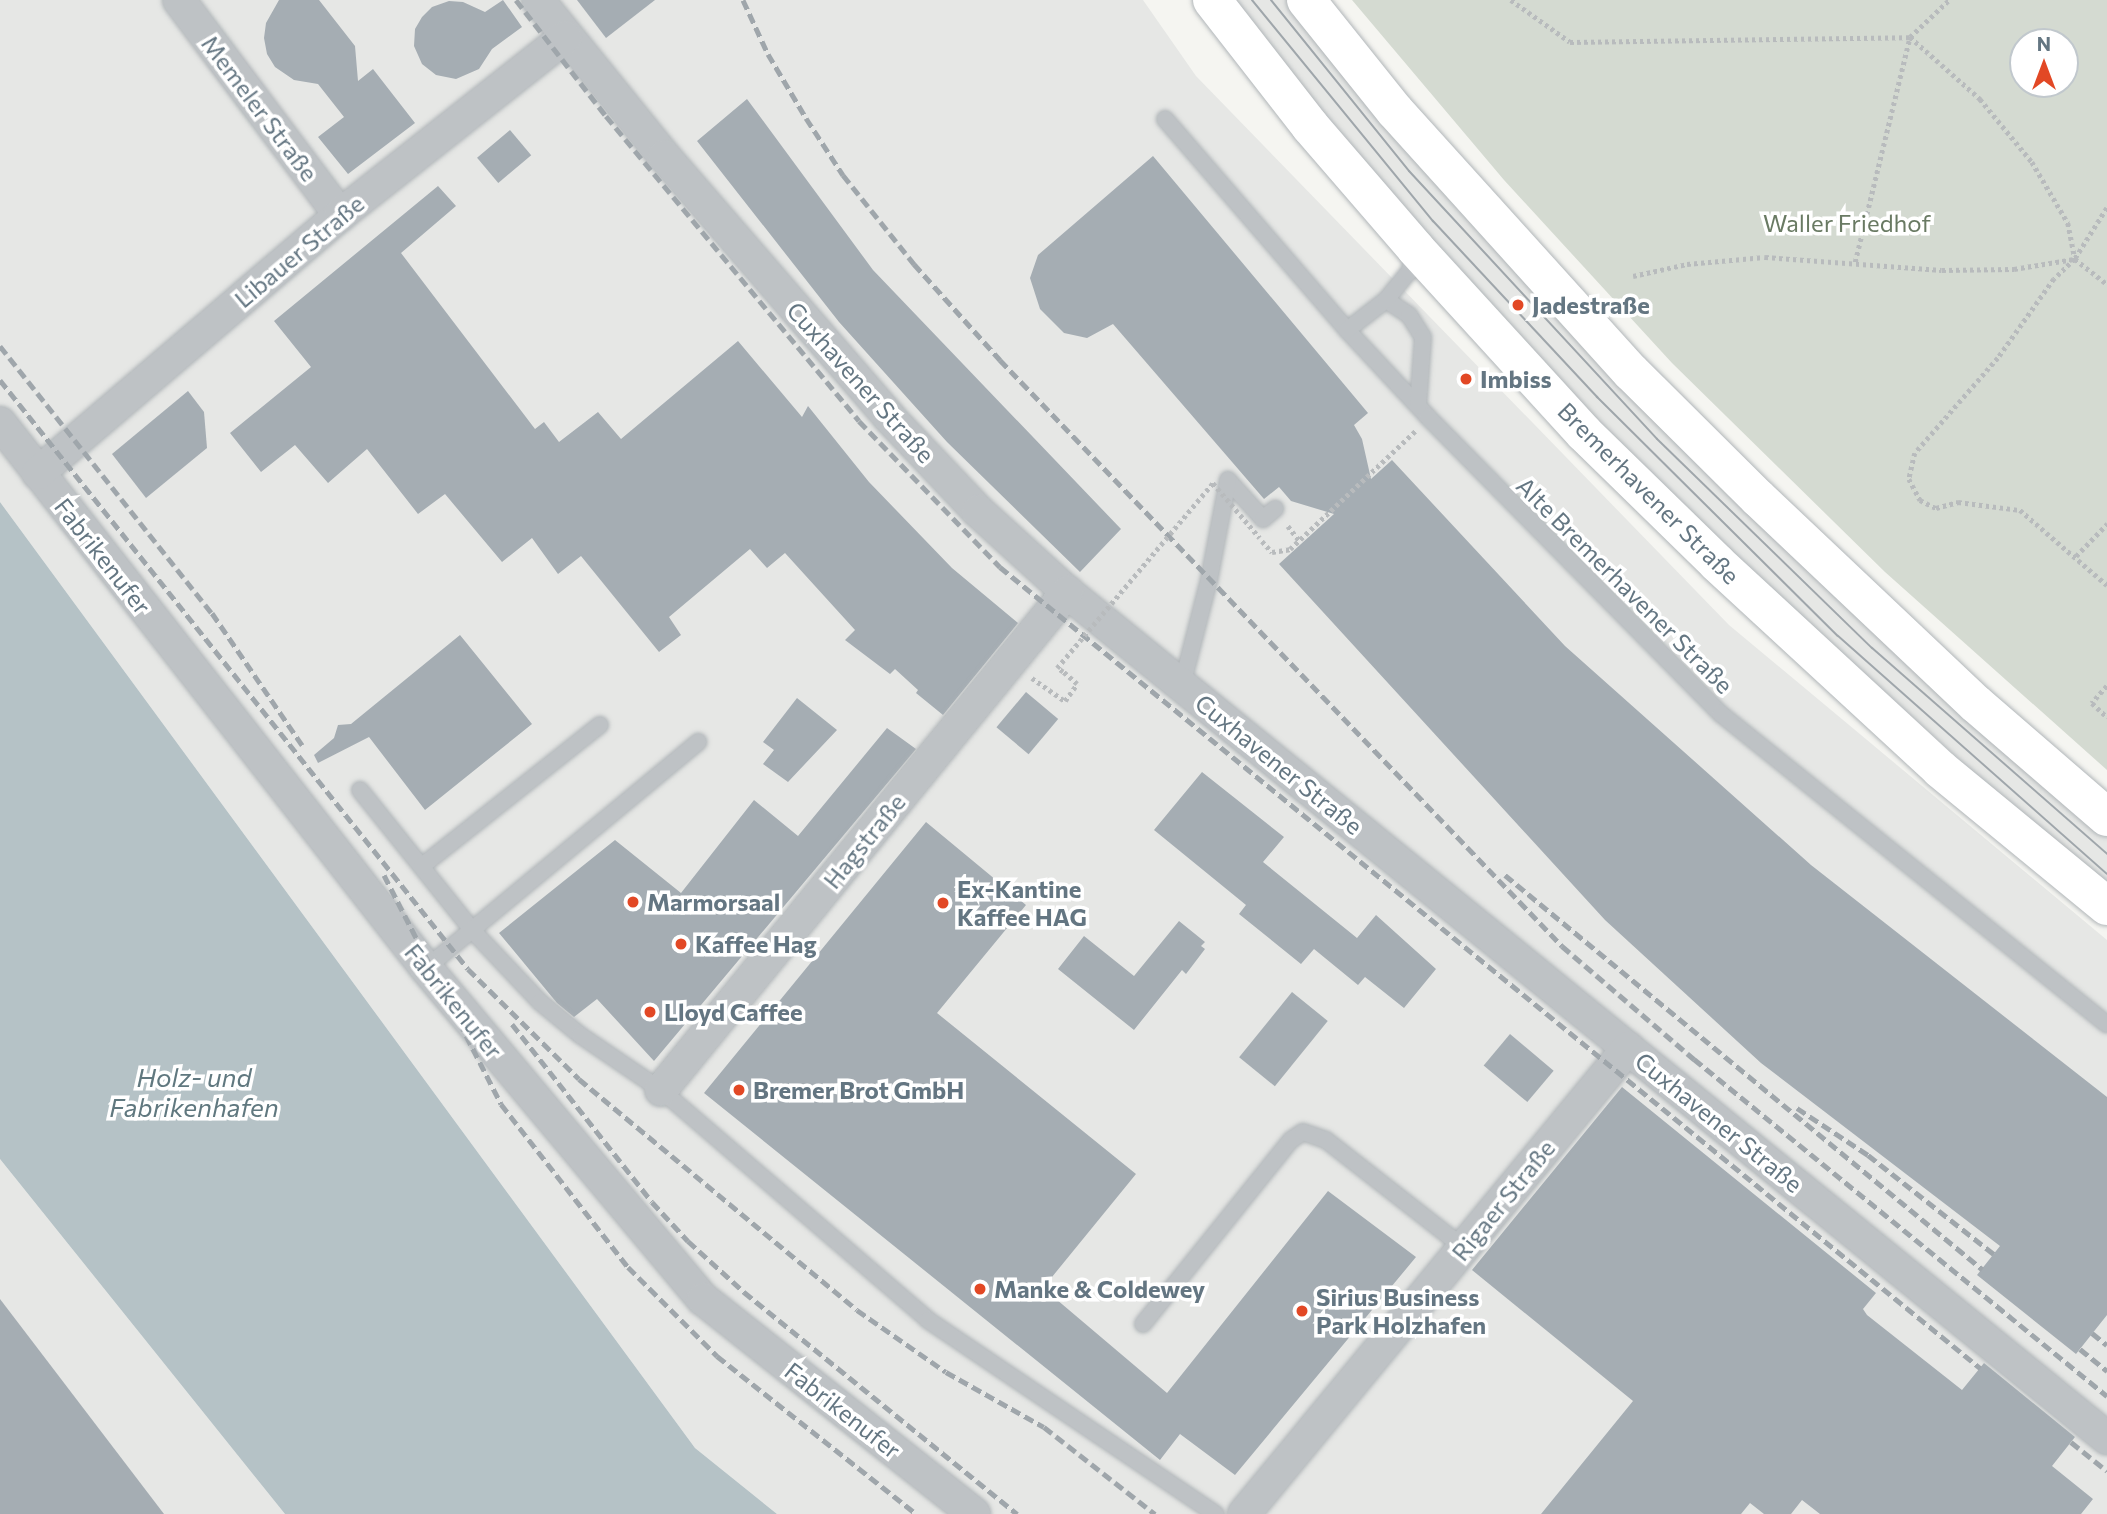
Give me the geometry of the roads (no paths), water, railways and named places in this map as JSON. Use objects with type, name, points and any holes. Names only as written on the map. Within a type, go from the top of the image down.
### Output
[{"type":"main road","name":"Bremerhavener Straße","points":[[1212,0],[1310,126],[1416,249],[1584,433],[1717,563],[1940,769],[2107,906]]},
{"type":"main road","points":[[1306,0],[1395,111],[1631,372],[1758,498],[1966,695],[2107,817]]},
{"type":"street","name":"Memeler Straße","points":[[179,0],[340,215]]},
{"type":"street","name":"Cuxhavener Straße","points":[[538,0],[565,37],[889,418],[978,511],[1067,592],[2107,1438]]},
{"type":"street","name":"Libauer Straße","points":[[38,472],[340,215],[565,37]]},
{"type":"street","name":"Fabrikenufer","points":[[0,423],[426,968],[703,1299],[974,1514]]},
{"type":"street","name":"Hagstraße","points":[[661,1090],[1067,592]]},
{"type":"street","name":"Rigaer Straße","points":[[1244,1514],[1628,1048]]},
{"type":"lane","name":"Alte Bremerhavener Straße","points":[[1165,119],[1347,330],[1423,412],[1631,627],[1721,714],[2107,1024]]},
{"type":"lane","points":[[1347,330],[1386,300],[1409,272],[1416,249]]},
{"type":"lane","points":[[1386,300],[1409,315],[1423,337],[1423,412]]},
{"type":"lane","points":[[1182,685],[1209,580],[1228,480],[1263,519],[1275,509]]},
{"type":"lane","points":[[422,866],[600,725]]},
{"type":"lane","points":[[426,968],[698,742]]},
{"type":"lane","points":[[360,790],[472,930],[540,1002],[580,1035],[661,1090],[928,1320],[1216,1514]]},
{"type":"lane","points":[[1143,1324],[1291,1140],[1303,1132],[1326,1140],[1464,1248]]},
{"type":"water","name":"Holz- und Fabrikenhafen","points":[[0,502],[695,1448],[777,1514],[285,1514],[0,1159]]},
{"type":"tram line","points":[[1252,0],[1433,221],[1597,397],[1838,636],[2107,874]]},
{"type":"tram line","points":[[1271,0],[1409,171],[1657,439],[1872,648],[2107,854]]},
{"type":"railway","points":[[516,0],[606,116],[859,421],[1000,567],[1980,1368]]},
{"type":"railway","points":[[743,0],[768,54],[806,118],[843,175],[914,264],[1000,360],[1562,946],[1694,1059],[2107,1396]]},
{"type":"railway","points":[[0,346],[212,613],[302,745]]},
{"type":"railway","points":[[0,380],[468,969],[579,1079],[857,1310],[946,1372],[1044,1427],[1155,1514]]},
{"type":"railway","points":[[384,875],[501,1104],[628,1267],[717,1356],[916,1514]]},
{"type":"railway","points":[[1505,875],[1982,1269]]},
{"type":"railway","points":[[512,1024],[652,1202],[688,1241],[744,1292],[1017,1514]]},
{"type":"railway","points":[[1797,1108],[1868,1155],[1994,1254]]},
{"type":"railway","points":[[2092,1333],[2107,1345]]},
{"type":"railway","points":[[2080,1349],[2107,1371]]},
{"type":"railway","points":[[2071,1442],[2107,1471]]},
{"type":"place","name":"Jadestraße","points":[[1518,305]]},
{"type":"place","name":"Imbiss","points":[[1466,379]]},
{"type":"place","name":"Marmorsaal","points":[[633,902]]},
{"type":"place","name":"Ex-Kantine Kaffee HAG","points":[[943,903]]},
{"type":"place","name":"Kaffee Hag","points":[[681,944]]},
{"type":"place","name":"Lloyd Caffee","points":[[650,1012]]},
{"type":"place","name":"Bremer Brot GmbH","points":[[739,1090]]},
{"type":"place","name":"Manke & Coldewey","points":[[980,1289]]},
{"type":"place","name":"Sirius Business Park Holzhafen","points":[[1302,1311]]},
{"type":"park label","name":"Waller Friedhof","points":[[1847,223]]}]
